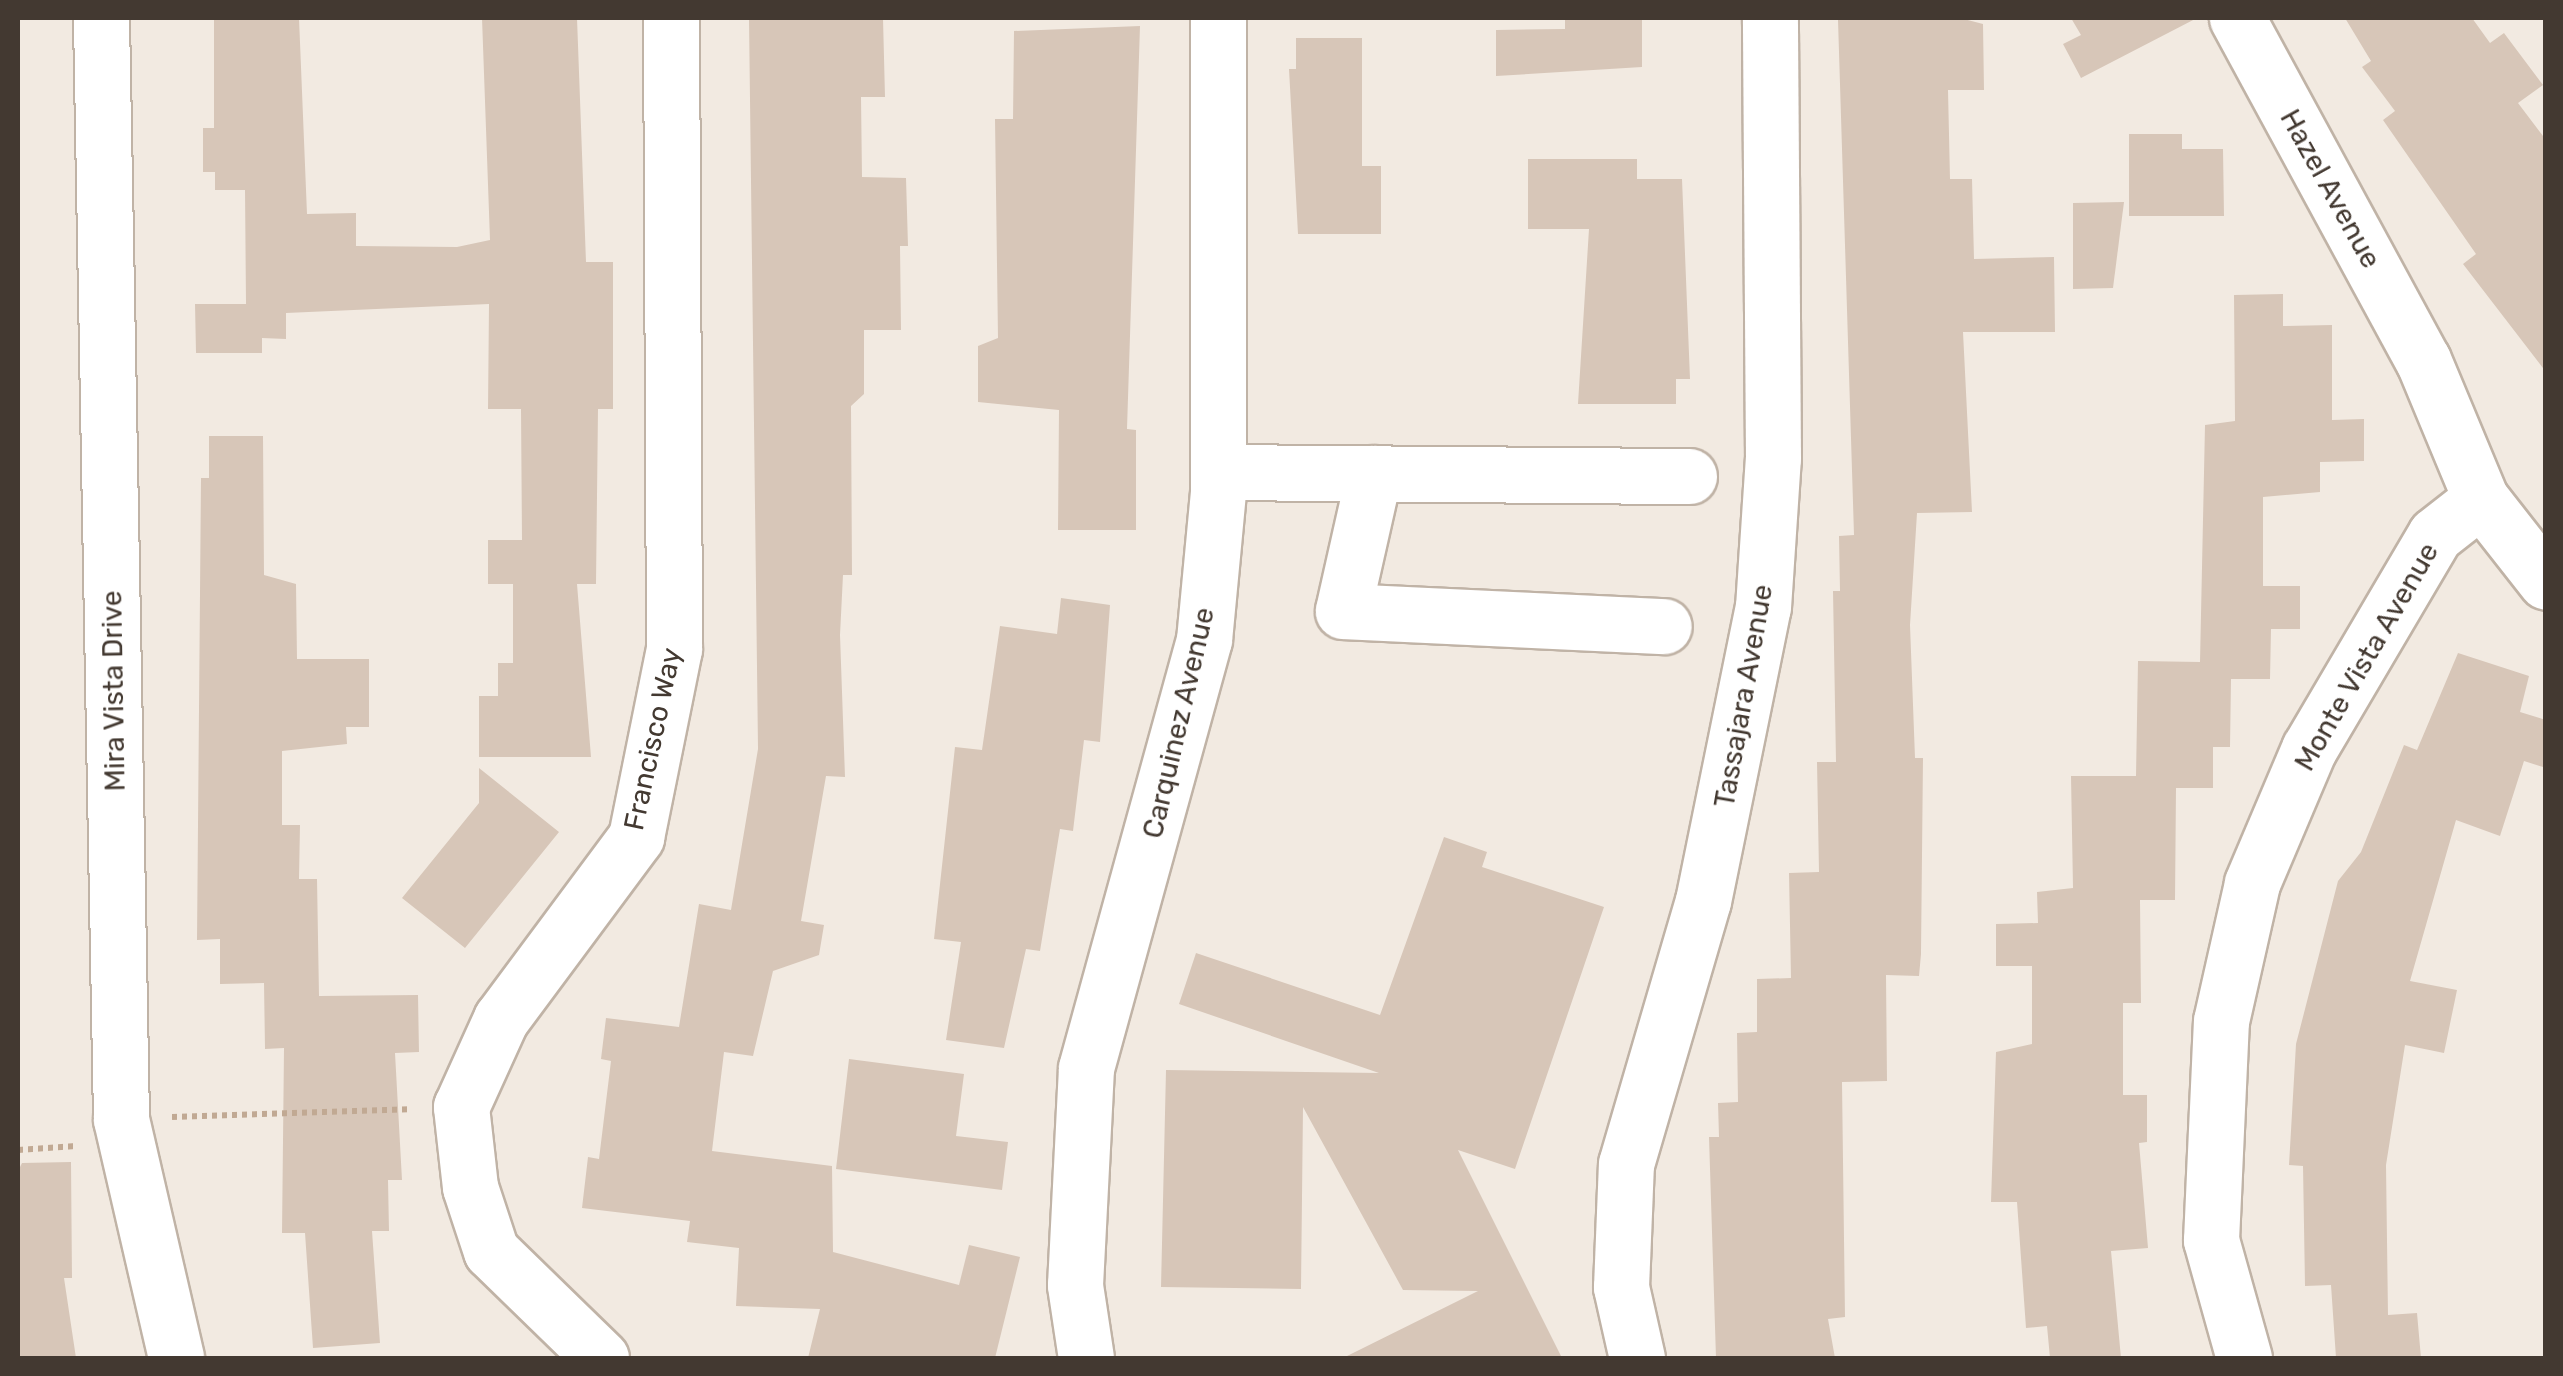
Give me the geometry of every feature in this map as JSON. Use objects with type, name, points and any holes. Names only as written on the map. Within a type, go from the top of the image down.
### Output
[{"type":"street","name":"Mira Vista Drive","points":[[102,18],[121,1119],[176,1358]]},
{"type":"street","name":"Francisco Way","points":[[461,1107],[501,1019],[636,836],[674,649],[671,18]]},
{"type":"street","name":"Carquinez Avenue","points":[[1086,1358],[1076,1285],[1086,1068],[1204,640],[1218,472],[1218,18]]},
{"type":"street","name":"Tassajara Avenue","points":[[1638,1358],[1622,1287],[1626,1164],[1703,901],[1762,607],[1773,458],[1770,18]]},
{"type":"street","name":"Hazel Avenue","points":[[2236,18],[2423,360],[2481,500],[2546,582]]},
{"type":"street","points":[[1218,472],[1689,476]]},
{"type":"street","points":[[1374,473],[1343,611],[1664,626]]},
{"type":"street","name":"Monte Vista Avenue","points":[[2244,1358],[2211,1240],[2221,1021],[2252,883],[2309,748],[2435,535],[2481,500]]},
{"type":"street","points":[[461,1107],[470,1187],[492,1251],[601,1358]]},
{"type":"path","points":[[121,1119],[461,1107]]},
{"type":"building","points":[[214,18],[299,18],[307,214],[356,213],[356,246],[457,247],[490,240],[482,18],[577,18],[586,262],[613,262],[613,409],[598,409],[596,584],[577,584],[591,757],[479,757],[479,696],[498,696],[498,663],[513,663],[513,584],[488,584],[488,540],[522,540],[521,409],[488,409],[489,304],[286,313],[286,339],[262,338],[262,353],[196,353],[195,304],[246,304],[245,190],[215,190],[215,172],[203,172],[203,128],[214,128]]},
{"type":"building","points":[[749,18],[883,18],[885,97],[861,97],[862,177],[906,178],[908,246],[900,246],[901,330],[864,330],[864,394],[851,406],[852,575],[843,575],[840,635],[845,777],[826,776],[801,921],[824,925],[819,955],[773,971],[753,1056],[724,1052],[712,1151],[832,1166],[833,1252],[959,1285],[969,1245],[1020,1257],[995,1358],[808,1358],[820,1309],[736,1306],[739,1248],[687,1242],[690,1221],[582,1208],[588,1157],[599,1159],[611,1061],[601,1059],[606,1018],[679,1027],[699,904],[731,910],[758,749]]},
{"type":"building","points":[[1565,18],[1642,18],[1642,67],[1496,76],[1496,30],[1565,29]]},
{"type":"building","points":[[1960,18],[1983,24],[1984,90],[1948,90],[1950,179],[1972,179],[1974,259],[2054,257],[2055,332],[1963,332],[1972,512],[1917,513],[1910,625],[1915,758],[1923,758],[1919,976],[1886,975],[1887,1081],[1842,1082],[1845,1317],[1828,1319],[1835,1358],[1716,1358],[1709,1137],[1719,1137],[1718,1103],[1738,1102],[1737,1033],[1757,1032],[1757,979],[1791,978],[1789,873],[1819,872],[1817,762],[1836,762],[1833,591],[1840,591],[1839,536],[1854,535],[1838,20]]},
{"type":"building","points":[[2071,18],[2197,18],[2081,78],[2063,44],[2081,35]]},
{"type":"building","points":[[2345,18],[2472,18],[2490,43],[2504,33],[2543,85],[2518,103],[2546,140],[2546,372],[2463,264],[2476,254],[2383,120],[2395,111],[2362,67],[2371,61]]},
{"type":"building","points":[[1140,26],[1127,429],[1136,430],[1136,530],[1058,530],[1059,410],[978,402],[978,346],[998,338],[995,119],[1013,119],[1014,31]]},
{"type":"building","points":[[1296,38],[1362,38],[1362,166],[1381,166],[1381,234],[1298,234],[1289,69],[1296,69]]},
{"type":"building","points":[[2129,134],[2182,134],[2182,149],[2223,149],[2224,216],[2129,216]]},
{"type":"building","points":[[1528,159],[1637,159],[1637,179],[1682,179],[1690,379],[1676,379],[1676,404],[1578,404],[1589,229],[1528,229]]},
{"type":"building","points":[[2124,202],[2113,288],[2073,289],[2073,203]]},
{"type":"building","points":[[2283,294],[2283,326],[2332,325],[2332,420],[2364,419],[2364,461],[2320,462],[2320,492],[2263,497],[2263,586],[2300,586],[2300,629],[2271,629],[2270,679],[2231,679],[2230,747],[2213,747],[2213,788],[2176,788],[2175,900],[2140,900],[2141,1003],[2123,1003],[2123,1095],[2147,1095],[2147,1142],[2139,1143],[2148,1248],[2111,1251],[2121,1358],[2050,1358],[2047,1326],[2026,1328],[2017,1202],[1991,1202],[1996,1052],[2032,1044],[2032,966],[1996,966],[1996,924],[2038,923],[2037,892],[2073,888],[2071,776],[2136,776],[2138,661],[2200,662],[2205,425],[2235,421],[2234,295]]},
{"type":"building","points":[[209,436],[263,436],[264,575],[296,584],[297,659],[369,659],[369,727],[346,727],[347,744],[282,751],[282,825],[300,825],[299,879],[317,879],[319,996],[418,995],[419,1052],[395,1053],[402,1180],[388,1180],[389,1231],[372,1231],[380,1343],[313,1348],[305,1233],[282,1233],[284,1048],[265,1049],[264,983],[220,984],[220,939],[197,940],[201,478],[209,478]]},
{"type":"building","points":[[1061,598],[1110,605],[1100,742],[1084,740],[1073,831],[1060,829],[1040,951],[1026,949],[1004,1048],[946,1040],[961,942],[934,939],[955,747],[982,750],[1000,626],[1057,634]]},
{"type":"building","points":[[2458,653],[2529,676],[2520,712],[2546,720],[2546,768],[2524,761],[2500,836],[2456,820],[2410,981],[2457,990],[2444,1053],[2405,1045],[2386,1165],[2388,1315],[2417,1313],[2421,1358],[2336,1358],[2331,1285],[2305,1286],[2303,1166],[2289,1165],[2296,1044],[2338,881],[2361,852],[2404,745],[2417,750]]},
{"type":"building","points":[[479,768],[559,832],[465,948],[402,898],[479,803]]},
{"type":"building","points":[[1444,837],[1487,852],[1482,867],[1604,907],[1515,1169],[1458,1150],[1562,1358],[1343,1358],[1478,1291],[1403,1290],[1303,1107],[1301,1289],[1161,1287],[1166,1070],[1379,1073],[1179,1004],[1196,953],[1380,1015]]},
{"type":"building","points":[[849,1059],[964,1074],[956,1136],[1008,1142],[1002,1190],[836,1169]]},
{"type":"building","points":[[71,1162],[72,1278],[64,1278],[76,1358],[18,1358],[18,1171],[22,1163]]}]
